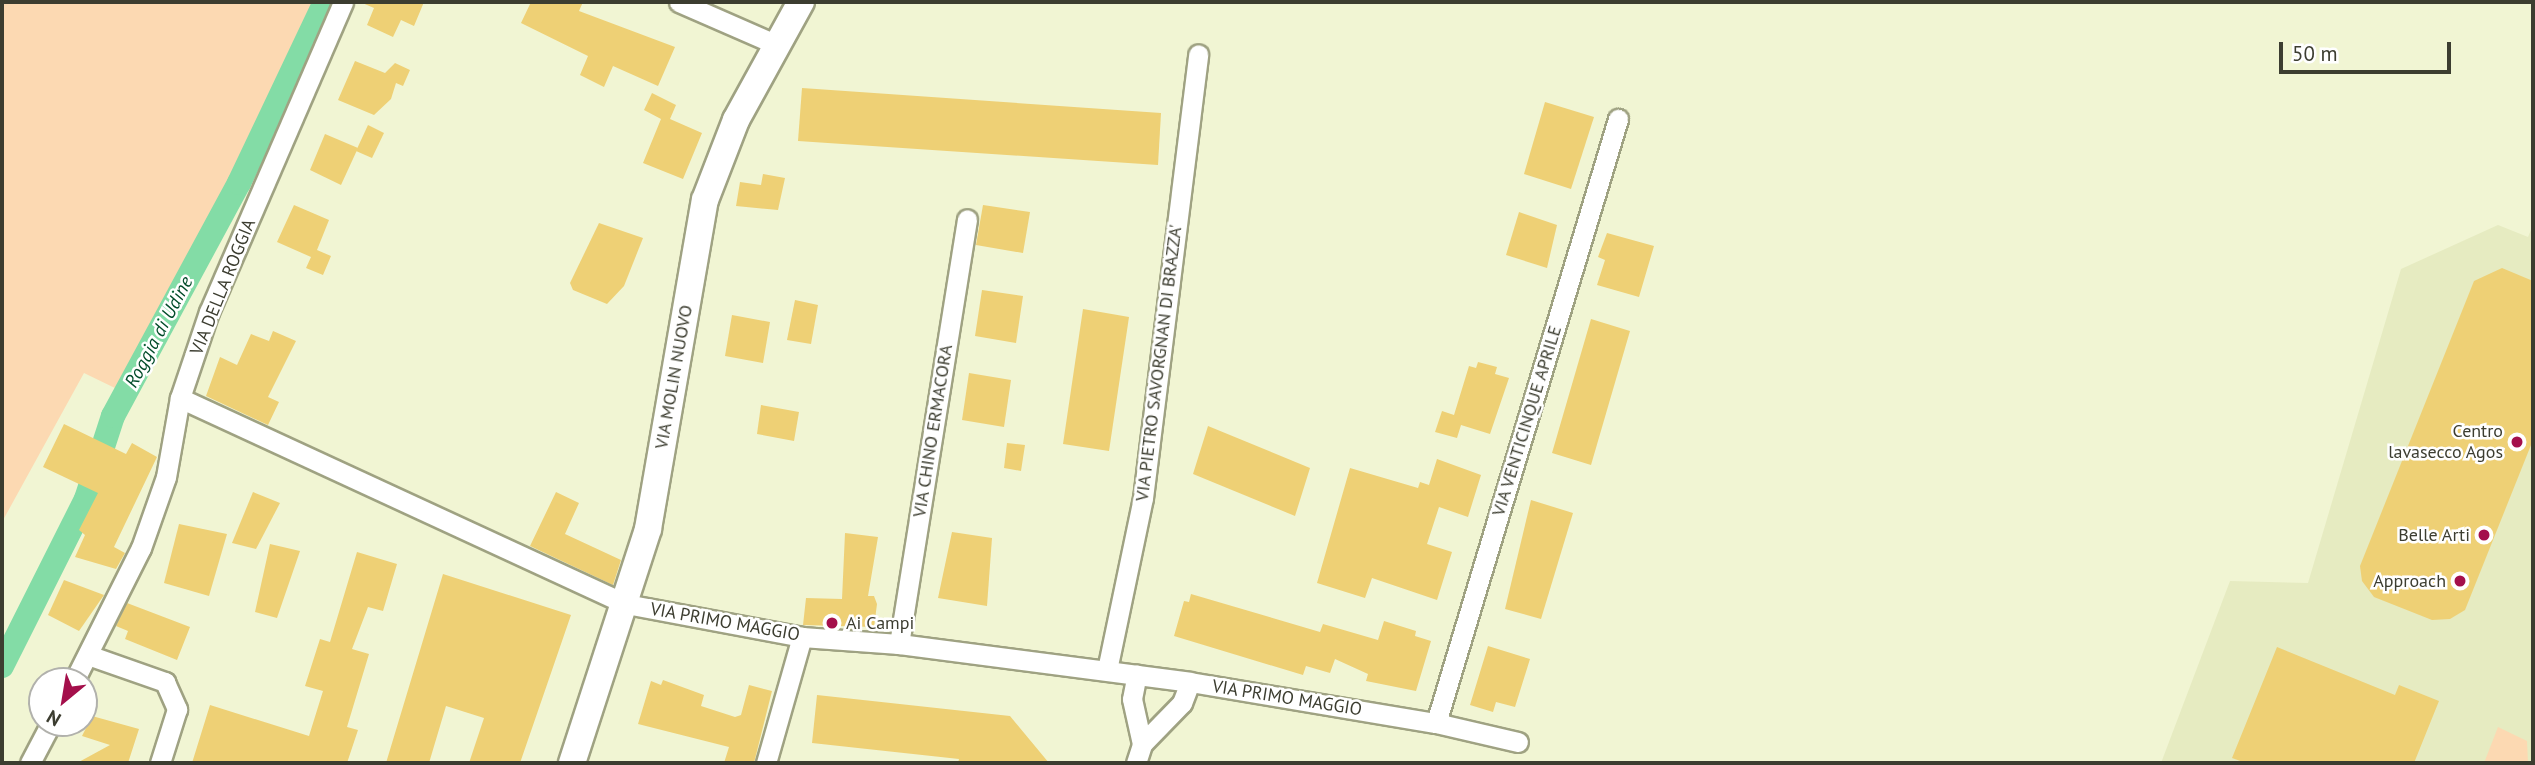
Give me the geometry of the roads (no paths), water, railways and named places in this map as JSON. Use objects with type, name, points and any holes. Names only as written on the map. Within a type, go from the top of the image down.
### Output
[{"type":"main road","name":"VIA MOLIN NUOVO","points":[[572,763],[626,604],[648,529],[705,200],[736,120],[775,44],[801,2]]},
{"type":"street","name":"VIA DELLA ROGGIA","points":[[82,667],[141,548],[166,477],[180,398],[209,312],[343,2]]},
{"type":"street","points":[[679,2],[775,44]]},
{"type":"street","name":"VIA PIETRO SAVORGNAN DI BRAZZA'","points":[[1107,670],[1143,498],[1198,54]]},
{"type":"street","name":"VIA VENTICINQUE APRILE","points":[[1436,723],[1619,119]]},
{"type":"street","name":"VIA CHINO ERMACORA","points":[[899,644],[967,219]]},
{"type":"street","name":"VIA PRIMO MAGGIO","points":[[180,398],[626,604],[802,637],[899,644],[1190,682],[1436,723],[1518,741]]},
{"type":"street","points":[[766,763],[802,637]]},
{"type":"street","points":[[88,655],[165,682],[177,709],[160,763]]},
{"type":"street","points":[[1137,674],[1132,699],[1139,754]]},
{"type":"street","points":[[1139,754],[1182,704],[1190,682]]},
{"type":"street","points":[[30,763],[44,737]]},
{"type":"waterway","name":"Roggia di Udine","points":[[2,666],[86,499],[113,416],[239,183],[325,2]]},
{"type":"place","name":"Centro lavasecco Agos","points":[[2517,442]]},
{"type":"place","name":"Belle Arti","points":[[2484,535]]},
{"type":"place","name":"Approach","points":[[2460,581]]},
{"type":"place","name":"Ai Campi","points":[[832,623]]}]
